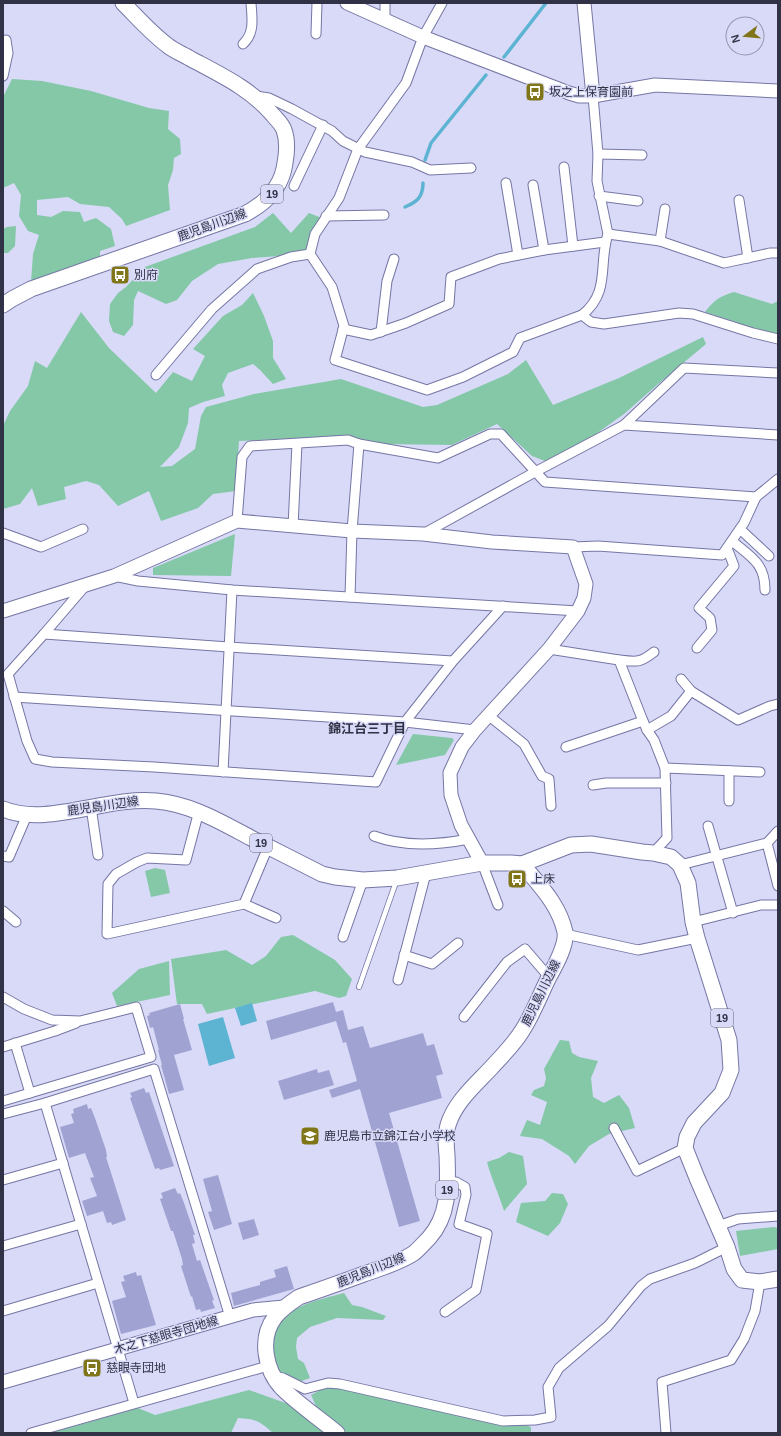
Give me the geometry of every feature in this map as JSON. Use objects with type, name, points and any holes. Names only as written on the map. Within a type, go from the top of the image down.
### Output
[{"type":"main road","name":"鹿児島川辺線","points":[[3,305],[31,289],[251,211],[263,203],[273,193],[281,179],[287,143],[284,130],[264,103],[229,79],[168,46],[123,3]]},
{"type":"main road","name":"鹿児島川辺線","points":[[3,810],[27,815],[49,814],[126,801],[144,800],[178,804],[199,811],[322,874],[362,880],[397,878],[482,863],[506,862],[522,864],[571,845],[591,844],[671,857],[680,865]]},
{"type":"main road","name":"鹿児島川辺線","points":[[271,1371],[265,1347],[268,1332],[274,1318],[284,1307],[299,1298],[381,1268],[415,1252],[439,1224],[446,1203],[448,1181],[446,1137],[447,1126],[451,1116],[464,1097],[522,1032],[534,1011],[562,949],[565,934],[559,912],[522,864]]},
{"type":"main road","name":"19","points":[[680,865],[688,883],[693,922],[697,938],[729,1040],[731,1070],[722,1093],[694,1122],[687,1137],[685,1148]]},
{"type":"main road","points":[[685,1148],[727,1247],[734,1269],[742,1280],[760,1282],[778,1279]]},
{"type":"main road","points":[[271,1371],[282,1387],[337,1433]]},
{"type":"street","points":[[243,44],[249,39],[252,30],[252,3]]},
{"type":"street","points":[[316,34],[317,3]]},
{"type":"street","points":[[347,3],[424,37],[578,96],[593,96],[655,85],[778,91]]},
{"type":"street","points":[[385,3],[385,20]]},
{"type":"street","points":[[442,3],[424,37],[406,83],[358,149],[339,198],[315,234],[310,254],[332,287],[344,326],[335,360],[427,390],[462,377],[513,352],[520,338],[582,315],[590,309],[602,286],[606,238],[597,181],[598,154],[584,3]]},
{"type":"street","points":[[3,41],[6,40],[8,53],[3,76]]},
{"type":"street","points":[[254,96],[269,98],[292,109],[332,131],[343,141],[365,152],[412,162],[430,170],[471,168]]},
{"type":"street","points":[[294,186],[323,126]]},
{"type":"street","points":[[598,154],[642,155]]},
{"type":"street","points":[[564,167],[573,246]]},
{"type":"street","points":[[506,183],[518,255]]},
{"type":"street","points":[[534,185],[544,250]]},
{"type":"street","points":[[599,196],[638,201]]},
{"type":"street","points":[[739,200],[748,258]]},
{"type":"street","points":[[500,205],[509,203]]},
{"type":"street","points":[[660,241],[665,209]]},
{"type":"street","points":[[326,216],[384,215]]},
{"type":"street","points":[[343,329],[371,335],[406,324],[449,304],[451,277],[518,255],[573,246],[606,238],[660,241],[724,263],[770,253],[778,253]]},
{"type":"street","points":[[156,375],[212,309],[257,270],[291,257],[310,254]]},
{"type":"street","points":[[381,332],[386,281],[394,259]]},
{"type":"street","points":[[582,315],[591,322],[604,324],[679,313],[693,314],[753,333],[778,339]]},
{"type":"street","points":[[423,534],[624,425],[684,368],[778,373]]},
{"type":"street","points":[[624,425],[778,434]]},
{"type":"street","points":[[237,520],[242,456],[250,446],[348,440],[359,444],[438,458],[490,434],[501,434],[545,482],[756,497]]},
{"type":"street","points":[[293,526],[297,444]]},
{"type":"street","points":[[350,597],[352,531],[359,444]]},
{"type":"street","points":[[3,611],[114,576],[237,520],[352,531],[423,534],[492,542],[573,547],[598,546],[722,555],[744,523],[756,497],[778,479]]},
{"type":"street","points":[[3,532],[41,547],[83,529]]},
{"type":"street","points":[[740,529],[769,556]]},
{"type":"street","points":[[729,544],[755,561],[762,570],[765,579],[765,590]]},
{"type":"street","points":[[697,648],[712,630],[710,618],[699,608],[734,566],[729,544]]},
{"type":"street","points":[[498,905],[482,863],[461,825],[451,795],[450,773],[462,747],[475,730],[549,649],[578,611],[584,598],[586,584],[573,547]]},
{"type":"street","points":[[114,576],[138,581],[232,590],[578,611]]},
{"type":"street","points":[[87,584],[8,674],[27,741],[35,759],[52,762],[154,767],[376,782],[405,722],[452,661],[503,606]]},
{"type":"street","points":[[223,772],[232,590]]},
{"type":"street","points":[[44,634],[452,661]]},
{"type":"street","points":[[549,649],[634,662],[644,660],[654,652]]},
{"type":"street","points":[[619,660],[645,726],[654,740],[665,768],[667,838],[653,853]]},
{"type":"street","points":[[681,679],[691,691],[738,720],[778,704]]},
{"type":"street","points":[[566,747],[645,726],[671,716],[691,691]]},
{"type":"street","points":[[14,697],[405,722],[475,730]]},
{"type":"street","points":[[488,715],[524,744],[542,776],[549,779],[551,806]]},
{"type":"street","points":[[665,768],[760,772]]},
{"type":"street","points":[[729,801],[730,770]]},
{"type":"street","points":[[593,785],[606,783],[666,783]]},
{"type":"street","points":[[91,807],[98,855]]},
{"type":"street","points":[[199,811],[186,860],[147,858],[116,874],[108,884],[108,934],[244,904],[276,918]]},
{"type":"street","points":[[3,856],[10,857],[27,815]]},
{"type":"street","points":[[708,826],[733,913]]},
{"type":"street","points":[[680,865],[767,843],[778,831]]},
{"type":"street","points":[[374,836],[398,843],[450,843],[469,839]]},
{"type":"street","points":[[767,843],[778,886]]},
{"type":"street","points":[[244,904],[268,847]]},
{"type":"street","points":[[398,980],[426,873]]},
{"type":"street","points":[[343,937],[362,880]]},
{"type":"street","points":[[693,922],[761,905],[778,905]]},
{"type":"street","points":[[3,911],[16,922]]},
{"type":"street","points":[[565,934],[638,950],[697,938]]},
{"type":"street","points":[[404,955],[432,964],[458,943]]},
{"type":"street","points":[[464,1017],[507,962],[525,948],[549,977]]},
{"type":"street","points":[[3,997],[24,1009],[52,1020],[80,1021]]},
{"type":"street","points":[[3,1047],[55,1031],[80,1021],[136,1007],[151,1057],[3,1101]]},
{"type":"street","points":[[15,1043],[30,1093]]},
{"type":"street","points":[[3,1114],[154,1069],[230,1317]]},
{"type":"street","points":[[45,1102],[134,1403]]},
{"type":"street","points":[[614,1128],[637,1171],[685,1148]]},
{"type":"street","points":[[3,1180],[62,1163]]},
{"type":"street","points":[[445,1312],[476,1290],[487,1234],[459,1224],[466,1195],[466,1187],[456,1182],[448,1181]]},
{"type":"street","points":[[718,1226],[738,1219],[778,1216]]},
{"type":"street","points":[[3,1246],[81,1224]]},
{"type":"street","points":[[31,1433],[134,1403],[271,1371],[305,1389],[328,1383],[340,1384],[502,1421],[535,1420],[551,1417],[548,1388],[560,1368],[608,1326],[641,1286],[650,1279],[695,1263],[727,1247]]},
{"type":"street","points":[[666,1433],[662,1382],[731,1360],[744,1338],[755,1311],[760,1282]]},
{"type":"street","points":[[3,1311],[98,1283]]},
{"type":"street","name":"木之下慈眼寺団地線","points":[[3,1382],[253,1310],[284,1307]]},
{"type":"lane","points":[[359,987],[397,878]]},
{"type":"green space","points":[[12,79],[42,81],[91,91],[149,108],[169,111],[168,129],[180,139],[181,154],[174,158],[173,170],[168,185],[170,210],[126,226],[122,219],[109,207],[80,204],[68,197],[37,200],[37,215],[51,217],[63,211],[80,212],[84,222],[96,218],[111,229],[115,246],[100,251],[100,257],[31,282],[33,254],[39,235],[28,231],[19,216],[21,195],[14,183],[3,188],[3,97]]},
{"type":"green space","points":[[273,213],[291,233],[309,213],[327,220],[313,246],[303,255],[294,251],[280,256],[252,258],[218,264],[192,281],[177,300],[166,304],[138,291],[134,300],[133,325],[124,336],[113,332],[109,321],[110,304],[118,293],[126,287],[145,267],[255,227]]},
{"type":"green space","points":[[16,226],[15,246],[8,253],[3,253],[3,229]]},
{"type":"green space","points":[[734,292],[772,304],[778,301],[778,339],[736,322],[705,312],[711,304],[718,299]]},
{"type":"green space","points":[[253,293],[264,316],[273,341],[273,358],[286,379],[273,384],[253,364],[228,373],[222,385],[225,396],[203,402],[189,408],[188,423],[179,447],[160,467],[172,466],[195,449],[201,416],[206,407],[254,394],[341,379],[423,407],[437,405],[508,374],[526,360],[553,405],[619,378],[703,337],[706,344],[624,414],[579,446],[550,463],[532,456],[497,424],[452,445],[385,444],[346,436],[239,441],[236,491],[213,494],[198,508],[161,521],[149,491],[118,506],[99,485],[86,481],[64,487],[66,499],[38,506],[32,488],[20,504],[3,509],[3,426],[10,411],[28,386],[35,361],[47,368],[81,312],[109,348],[156,393],[173,372],[192,381],[205,356],[193,349],[223,316],[242,305]]},
{"type":"green space","points":[[235,534],[231,576],[153,575],[153,568]]},
{"type":"green space","points":[[413,734],[452,738],[454,740],[445,755],[396,765]]},
{"type":"green space","points":[[155,868],[165,870],[170,893],[151,897],[145,871]]},
{"type":"green space","points":[[293,935],[335,960],[352,979],[346,996],[339,998],[315,991],[207,1014],[202,1004],[177,1004],[171,959],[226,950],[252,965],[266,956],[281,937]]},
{"type":"green space","points":[[169,961],[170,995],[117,1006],[112,993],[139,969]]},
{"type":"green space","points":[[560,1040],[569,1041],[572,1053],[579,1057],[598,1061],[591,1078],[593,1097],[604,1103],[619,1095],[629,1108],[635,1128],[609,1134],[589,1146],[575,1164],[569,1156],[542,1139],[520,1136],[527,1120],[540,1125],[547,1102],[531,1095],[534,1090],[544,1086],[546,1078],[544,1069]]},
{"type":"green space","points":[[509,1152],[523,1156],[527,1184],[504,1211],[487,1162],[499,1158]]},
{"type":"green space","points":[[552,1193],[563,1194],[568,1204],[560,1223],[548,1236],[516,1222],[521,1203],[545,1201]]},
{"type":"green space","points":[[774,1227],[778,1228],[778,1249],[740,1256],[736,1231]]},
{"type":"green space","points":[[344,1293],[352,1305],[386,1316],[383,1320],[337,1318],[310,1327],[297,1338],[296,1347],[298,1359],[304,1363],[310,1378],[299,1382],[274,1370],[272,1339],[275,1328],[281,1319],[290,1312],[311,1302]]},
{"type":"green space","points":[[328,1386],[343,1387],[522,1424],[531,1427],[531,1433],[343,1433],[316,1406],[311,1395]]},
{"type":"green space","points":[[249,1390],[294,1406],[328,1433],[273,1433],[257,1421],[238,1418],[231,1433],[50,1433],[138,1408],[155,1415]]},
{"type":"water","points":[[252,1003],[257,1021],[241,1026],[235,1008]]},
{"type":"water","points":[[223,1017],[235,1058],[209,1066],[198,1024]]},
{"type":"building","points":[[333,1002],[336,1012],[343,1010],[348,1030],[363,1026],[370,1048],[423,1033],[427,1046],[434,1044],[443,1074],[436,1076],[442,1098],[389,1113],[420,1221],[399,1227],[360,1089],[332,1098],[329,1090],[357,1081],[346,1042],[343,1043],[336,1021],[271,1040],[266,1021]]},
{"type":"building","points":[[180,1004],[192,1050],[174,1055],[184,1090],[169,1094],[153,1027],[150,1028],[147,1016],[150,1015],[149,1013]]},
{"type":"building","points":[[317,1069],[318,1073],[329,1070],[334,1085],[284,1100],[278,1081]]},
{"type":"building","points":[[144,1088],[146,1093],[149,1092],[174,1166],[160,1170],[159,1168],[155,1169],[130,1098],[132,1097],[130,1093]]},
{"type":"building","points":[[87,1104],[88,1109],[91,1108],[106,1150],[106,1157],[126,1220],[112,1225],[111,1222],[107,1223],[103,1211],[87,1216],[82,1201],[97,1196],[90,1178],[94,1177],[85,1153],[69,1158],[60,1127],[74,1123],[71,1114],[74,1113],[73,1109]]},
{"type":"building","points":[[218,1175],[232,1224],[214,1230],[208,1212],[212,1211],[203,1179]]},
{"type":"building","points":[[175,1188],[178,1194],[180,1193],[184,1203],[195,1235],[193,1235],[195,1243],[192,1244],[197,1261],[200,1260],[214,1300],[212,1301],[215,1308],[201,1312],[200,1309],[196,1310],[192,1296],[191,1297],[181,1266],[183,1265],[182,1259],[160,1199],[163,1198],[161,1193]]},
{"type":"building","points":[[254,1219],[259,1235],[243,1240],[238,1223]]},
{"type":"building","points":[[287,1266],[294,1289],[234,1306],[231,1293],[260,1285],[260,1282],[276,1277],[274,1270]]},
{"type":"building","points":[[136,1272],[137,1276],[141,1275],[156,1325],[121,1334],[112,1301],[126,1297],[121,1282],[125,1281],[123,1276]]},
{"type":"waterway","points":[[504,57],[546,3]]},
{"type":"waterway","points":[[425,160],[431,143],[486,75]]},
{"type":"waterway","points":[[405,207],[416,201],[422,192],[423,183]]},
{"type":"place","name":"坂之上保育園前","points":[[535,92]]},
{"type":"place","name":"別府","points":[[120,275]]},
{"type":"place","name":"上床","points":[[517,879]]},
{"type":"place","name":"鹿児島市立錦江台小学校","points":[[310,1136]]},
{"type":"place","name":"慈眼寺団地","points":[[92,1368]]},
{"type":"district","name":"錦江台三丁目","points":[[367,728]]}]
